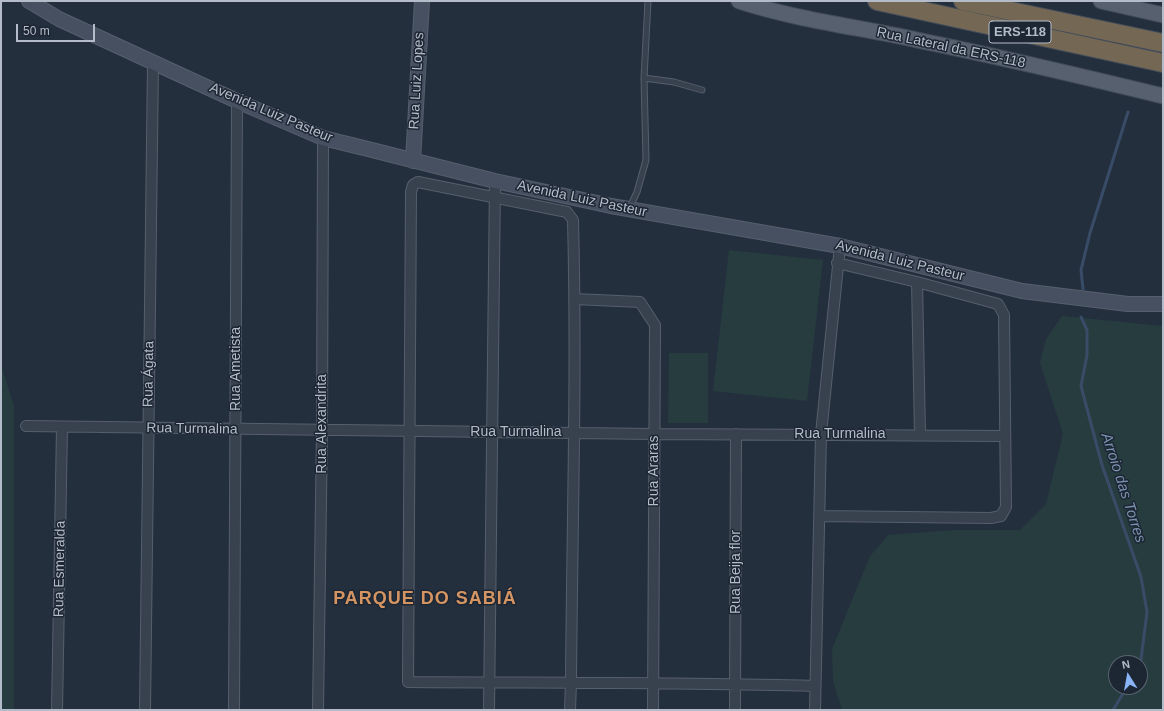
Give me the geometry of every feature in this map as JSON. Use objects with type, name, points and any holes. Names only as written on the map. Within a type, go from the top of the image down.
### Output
[{"type":"highway","name":"ERS-118","points":[[877,1],[1163,63]]},
{"type":"highway","name":"ERS-118","points":[[963,1],[1163,43]]},
{"type":"main road","name":"Avenida Luiz Pasteur","points":[[28,1],[59,19],[237,101],[323,138],[413,162],[495,181],[629,210],[840,246],[1022,291],[1128,304],[1163,304]]},
{"type":"main road","name":"Rua Luiz Lopes","points":[[413,162],[422,1]]},
{"type":"main road","name":"Rua Lateral da ERS-118","points":[[739,1],[797,16],[924,41],[1163,96]]},
{"type":"main road","points":[[1101,1],[1163,15]]},
{"type":"street","name":"Rua Ágata","points":[[145,710],[153,62]]},
{"type":"street","name":"Rua Ametista","points":[[234,710],[237,101]]},
{"type":"street","name":"Rua Alexandrita","points":[[318,710],[322,430],[323,138]]},
{"type":"street","points":[[489,710],[495,181]]},
{"type":"street","points":[[570,710],[571,683],[575,298],[573,220],[567,212],[418,182],[413,185],[411,192],[408,682],[489,683],[571,683],[653,683],[814,686]]},
{"type":"street","points":[[815,710],[814,686],[822,434],[837,263],[840,246]]},
{"type":"street","points":[[820,516],[991,518],[1001,516],[1006,507],[1004,315],[998,304],[917,282],[837,263]]},
{"type":"street","points":[[917,282],[920,434]]},
{"type":"street","name":"Rua Araras","points":[[575,298],[640,302],[655,325],[653,710]]},
{"type":"street","name":"Rua Turmalina","points":[[26,426],[236,430],[573,432],[654,434],[920,434],[1005,436]]},
{"type":"street","name":"Rua Esmeralda","points":[[57,710],[62,427]]},
{"type":"street","name":"Rua Beija flor","points":[[736,434],[736,710]]},
{"type":"lane","points":[[629,210],[637,192],[646,160],[644,78],[648,1]]},
{"type":"lane","points":[[644,78],[674,82],[702,90]]},
{"type":"green space","points":[[729,250],[823,260],[807,401],[713,391]]},
{"type":"green space","points":[[1062,316],[1163,326],[1163,710],[842,710],[833,681],[832,649],[870,556],[888,535],[954,530],[1020,530],[1046,504],[1063,434],[1040,363],[1046,339]]},
{"type":"green space","points":[[669,353],[708,353],[708,423],[668,423]]},
{"type":"green space","points":[[1,365],[14,406],[14,710],[1,710]]},
{"type":"waterway","name":"Arroio das Torres","points":[[1083,289],[1081,270],[1090,233],[1128,112]]},
{"type":"waterway","name":"Arroio das Torres","points":[[1081,317],[1087,330],[1087,355],[1081,386],[1102,465],[1141,577],[1147,612],[1142,655]]},
{"type":"waterway","name":"Arroio das Torres","points":[[1113,710],[1122,695]]},
{"type":"district","name":"PARQUE DO SABIÁ","points":[[425,599]]}]
